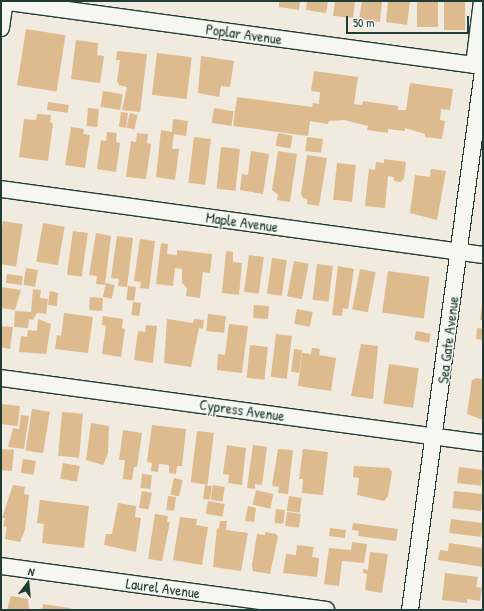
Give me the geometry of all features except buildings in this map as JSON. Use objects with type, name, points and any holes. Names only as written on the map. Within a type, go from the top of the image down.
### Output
[{"type":"street","name":"Poplar Avenue","points":[[3,1],[480,67]]},
{"type":"street","points":[[1,28],[3,1]]},
{"type":"street","name":"Sea Gate Avenue","points":[[410,610],[436,436],[459,252],[480,67],[482,1]]},
{"type":"street","name":"Maple Avenue","points":[[1,189],[483,255]]},
{"type":"street","name":"Cypress Avenue","points":[[1,378],[483,443]]},
{"type":"street","name":"Laurel Avenue","points":[[1,566],[326,610]]}]
